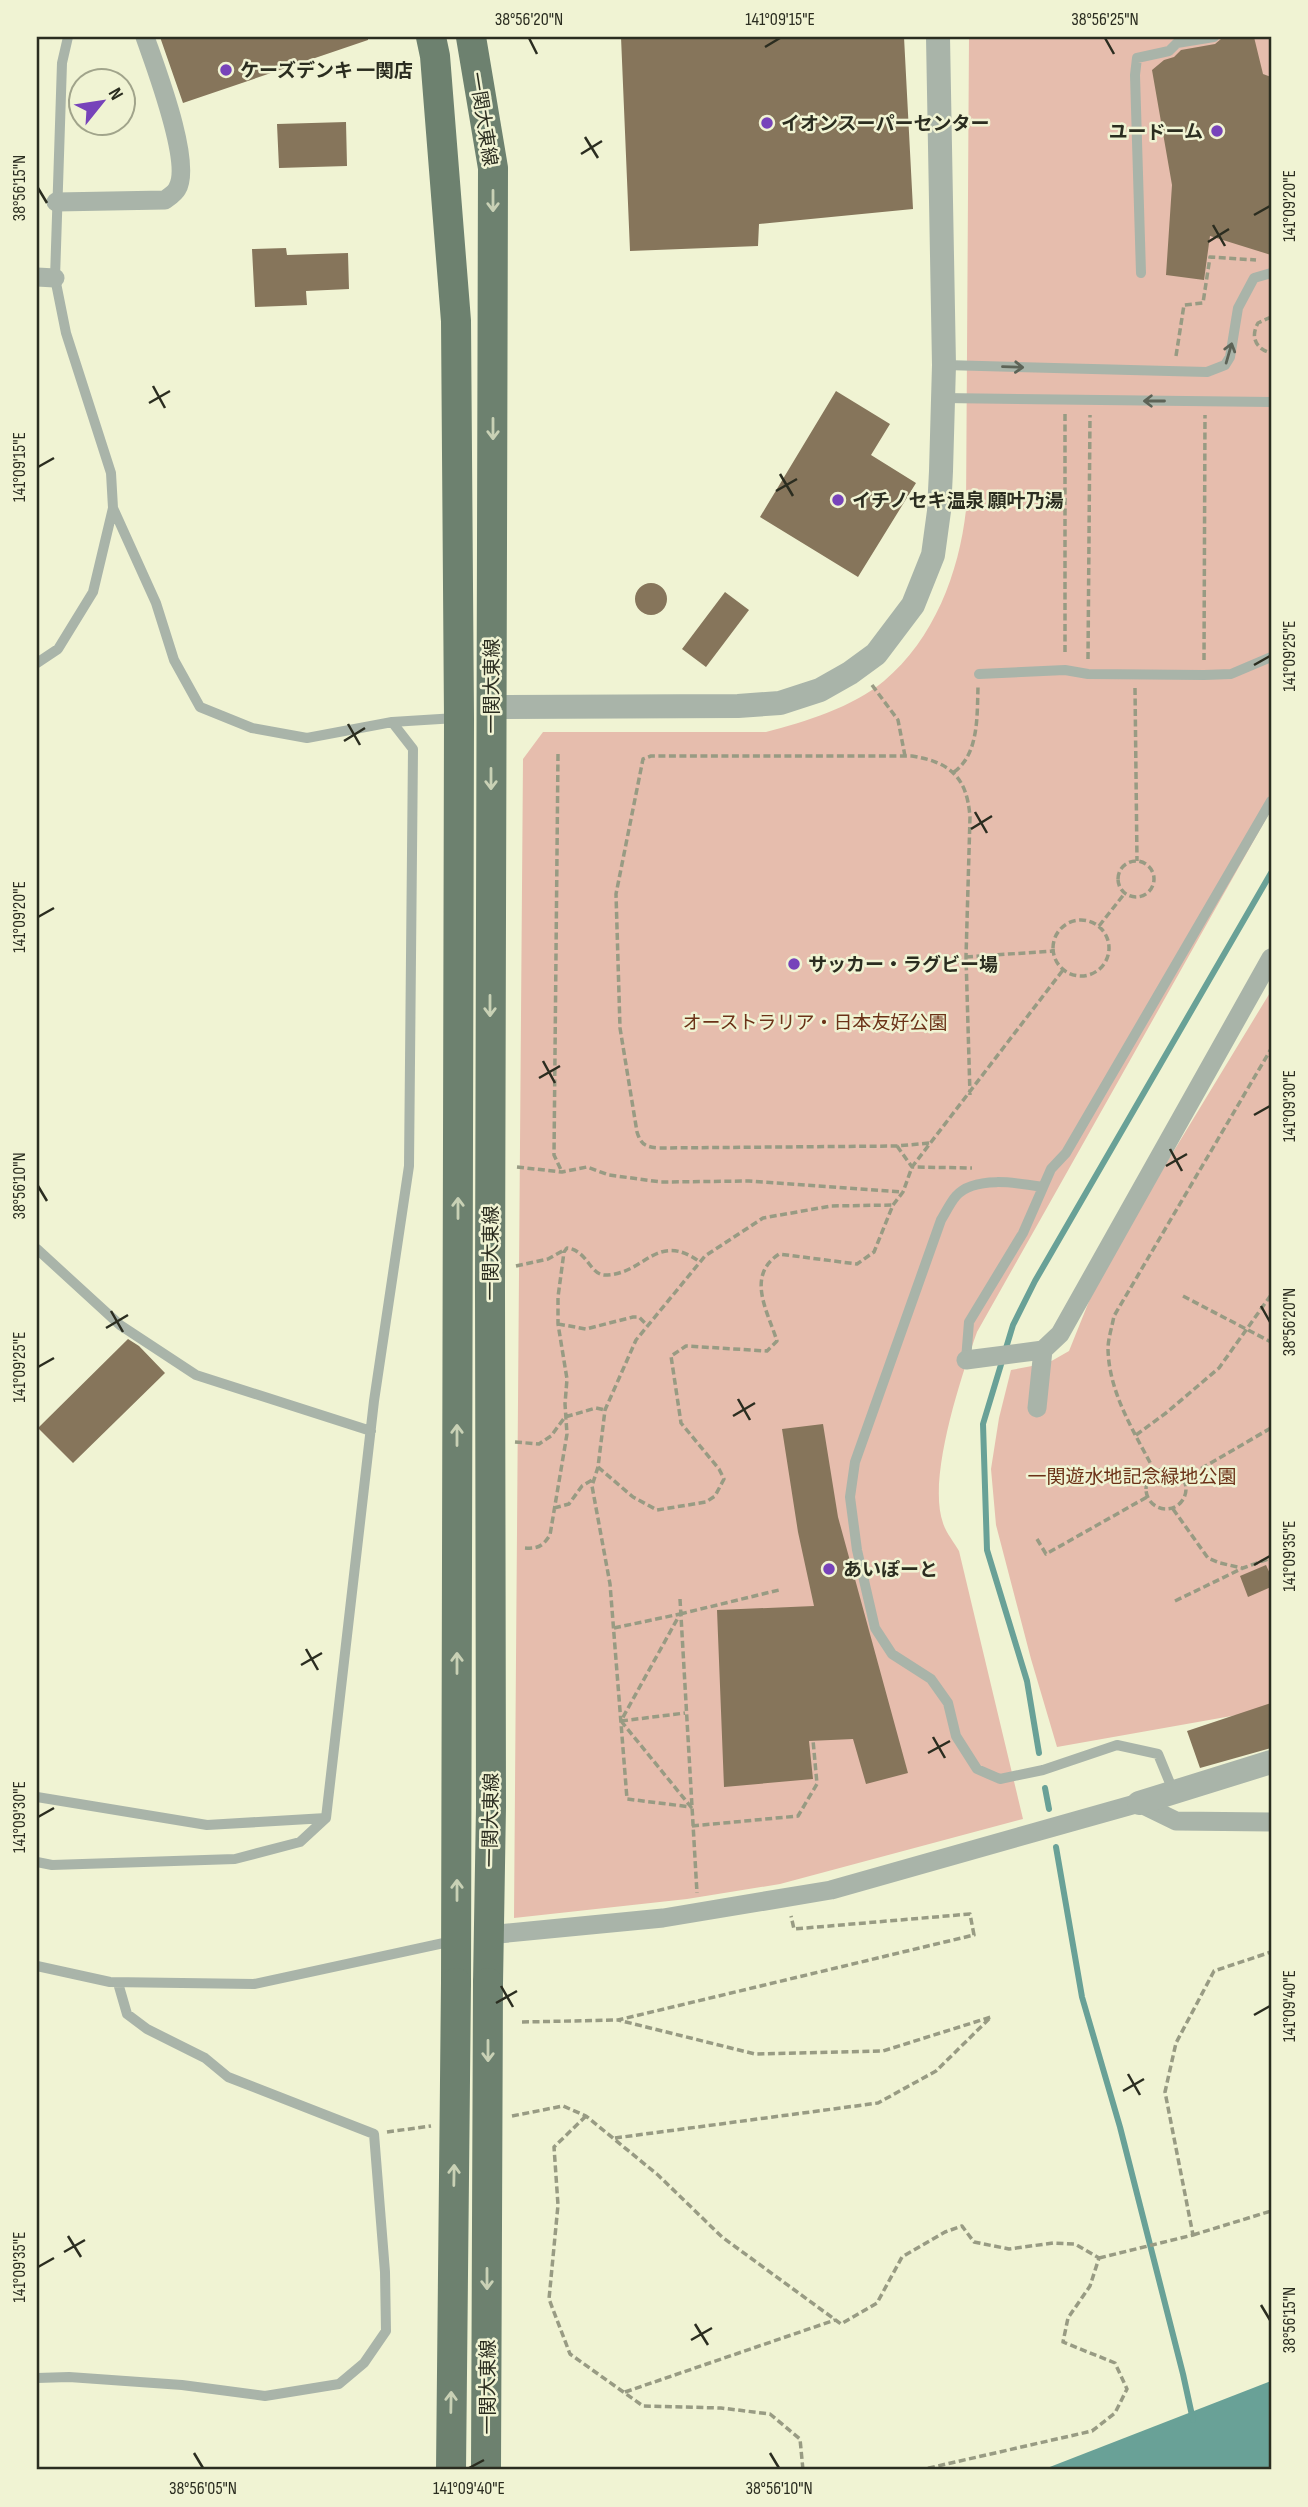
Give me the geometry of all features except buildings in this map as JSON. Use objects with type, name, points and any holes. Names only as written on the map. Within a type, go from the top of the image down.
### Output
[{"type":"main road","name":"一関大東線","points":[[431,37],[435,56],[456,321],[457,1940],[451,2470]]},
{"type":"main road","name":"一関大東線","points":[[471,37],[493,168],[491,1807],[486,2470]]},
{"type":"street","points":[[56,202],[165,200],[178,189],[181,175],[180,147],[145,37]]},
{"type":"street","points":[[491,707],[738,706],[780,703],[820,690],[876,654],[913,605],[933,555],[939,511],[944,365],[939,37]]},
{"type":"street","points":[[966,1360],[1043,1350],[1060,1334],[1271,958]]},
{"type":"street","points":[[1037,1408],[1043,1350]]},
{"type":"street","points":[[488,1935],[663,1918],[831,1890],[1174,1794],[1271,1762]]},
{"type":"street","points":[[1139,1803],[1176,1821],[1271,1822]]},
{"type":"lane","points":[[37,663],[58,649],[93,592],[113,508],[111,473],[46,277],[56,202],[62,63],[68,37]]},
{"type":"lane","points":[[1141,273],[1136,58],[1169,51],[1177,43],[1214,37]]},
{"type":"lane","points":[[944,365],[1207,372],[1225,365],[1230,356],[1238,308],[1254,278],[1271,273]]},
{"type":"lane","points":[[943,398],[1271,402]]},
{"type":"lane","points":[[113,508],[156,603],[174,660],[201,707],[252,728],[307,738],[392,722],[458,718]]},
{"type":"lane","points":[[979,674],[1065,670],[1087,674],[1231,674],[1271,657]]},
{"type":"lane","points":[[37,1862],[52,1865],[235,1859],[300,1842],[326,1818],[371,1431],[409,1166],[413,749],[392,722]]},
{"type":"lane","points":[[966,1360],[969,1322],[1023,1233],[1051,1169],[1066,1153],[1271,801]]},
{"type":"lane","points":[[1043,1187],[1005,1181],[981,1184],[958,1194],[941,1220],[855,1462],[850,1497],[857,1550],[875,1628],[892,1654],[931,1679],[948,1703],[956,1736],[977,1769],[1000,1779],[1043,1770],[1117,1745],[1158,1754],[1174,1794]]},
{"type":"lane","points":[[37,1249],[120,1325],[197,1375],[371,1431]]},
{"type":"lane","points":[[37,1797],[207,1825],[326,1818]]},
{"type":"lane","points":[[37,1966],[118,1983],[254,1984],[457,1940]]},
{"type":"lane","points":[[37,2378],[69,2377],[182,2385],[265,2396],[339,2384],[364,2364],[386,2331],[374,2134],[228,2077],[205,2058],[147,2029],[127,2014],[118,1983]]},
{"type":"path","points":[[1176,358],[1184,305],[1203,303],[1210,257],[1265,260]]},
{"type":"path","points":[[1271,317],[1258,323],[1254,335],[1258,346],[1271,353]]},
{"type":"path","points":[[1065,412],[1065,670]]},
{"type":"path","points":[[1087,674],[1090,413]]},
{"type":"path","points":[[1204,675],[1205,413]]},
{"type":"path","points":[[1135,673],[1137,861]]},
{"type":"path","points":[[954,772],[962,766],[975,735],[979,674]]},
{"type":"path","points":[[871,683],[898,720],[905,757]]},
{"type":"path","points":[[558,754],[554,1156],[562,1172]]},
{"type":"path","points":[[929,1143],[897,1146],[659,1148],[647,1147],[640,1142],[620,1028],[616,894],[643,760],[651,756],[905,757],[934,760],[954,772],[969,801],[970,817],[966,957],[970,1095]]},
{"type":"path","points":[[1137,861],[1150,867],[1154,881],[1151,888],[1139,897],[1125,893],[1118,882],[1120,870],[1137,861]]},
{"type":"path","points":[[1099,926],[1125,893]]},
{"type":"path","points":[[1078,920],[1099,926],[1110,946],[1103,967],[1084,977],[1073,976],[1063,970],[1053,951],[1059,930],[1078,920]]},
{"type":"path","points":[[966,957],[1053,951]]},
{"type":"path","points":[[598,1467],[633,1497],[657,1510],[706,1502],[715,1496],[724,1479],[719,1469],[681,1423],[671,1356],[686,1346],[767,1351],[777,1341],[759,1288],[767,1262],[779,1254],[858,1264],[874,1252],[912,1167],[970,1095],[1063,970]]},
{"type":"path","points":[[1155,1472],[1118,1400],[1108,1347],[1114,1317],[1271,1049]]},
{"type":"path","points":[[897,1146],[912,1167]]},
{"type":"path","points":[[517,1167],[562,1172],[587,1167],[609,1175],[662,1182],[749,1181],[903,1192]]},
{"type":"path","points":[[912,1167],[982,1168]]},
{"type":"path","points":[[691,1807],[627,1799],[610,1584],[593,1486],[605,1410],[636,1340],[705,1256],[763,1218],[831,1206],[893,1205]]},
{"type":"path","points":[[516,1266],[548,1259],[567,1248],[583,1255],[597,1273],[604,1275],[634,1268],[654,1254],[667,1250],[680,1251],[700,1262]]},
{"type":"path","points":[[525,1548],[544,1545],[550,1535],[567,1434],[567,1379],[558,1324],[562,1260],[567,1248]]},
{"type":"path","points":[[1136,1436],[1219,1368],[1271,1295]]},
{"type":"path","points":[[1183,1296],[1271,1342]]},
{"type":"path","points":[[558,1324],[586,1329],[639,1317],[647,1324]]},
{"type":"path","points":[[515,1442],[539,1444],[551,1436],[565,1417],[597,1408],[605,1410]]},
{"type":"path","points":[[1183,1479],[1271,1428]]},
{"type":"path","points":[[1167,1469],[1183,1479],[1186,1485],[1182,1502],[1173,1508],[1158,1508],[1147,1497],[1146,1486],[1155,1472],[1167,1469]]},
{"type":"path","points":[[554,1508],[569,1504],[582,1486],[594,1479]]},
{"type":"path","points":[[1037,1539],[1046,1554],[1147,1497]]},
{"type":"path","points":[[1173,1508],[1208,1558],[1243,1569]]},
{"type":"path","points":[[1175,1601],[1271,1558]]},
{"type":"path","points":[[614,1628],[779,1590]]},
{"type":"path","points":[[680,1599],[698,1912]]},
{"type":"path","points":[[621,1721],[680,1614]]},
{"type":"path","points":[[621,1721],[685,1713]]},
{"type":"path","points":[[621,1721],[691,1807]]},
{"type":"path","points":[[692,1826],[798,1816],[817,1784],[813,1740]]},
{"type":"path","points":[[522,2022],[618,2020],[974,1935],[970,1914],[794,1929],[788,1897]]},
{"type":"path","points":[[1193,2235],[1165,2092],[1176,2043],[1213,1971],[1271,1952]]},
{"type":"path","points":[[613,2138],[878,2103],[936,2071],[991,2017],[883,2051],[755,2054],[618,2020]]},
{"type":"path","points":[[803,2470],[800,2439],[770,2414],[722,2408],[643,2406],[570,2354],[549,2299],[558,2205],[554,2147],[586,2116],[658,2175],[722,2237],[841,2324],[877,2303],[902,2257],[945,2232],[962,2226],[974,2242],[1009,2249],[1053,2243],[1075,2244],[1099,2258],[1193,2235],[1271,2211]]},
{"type":"path","points":[[920,2470],[1092,2431],[1115,2413],[1127,2389],[1115,2363],[1063,2342],[1068,2318],[1090,2286],[1099,2258]]},
{"type":"path","points":[[624,2393],[835,2320]]},
{"type":"green space","name":"オーストラリア・日本友好公園","points":[[969,37],[1271,37],[1271,810],[977,1332],[948,1428],[939,1481],[939,1504],[944,1527],[959,1551],[1023,1819],[780,1884],[687,1899],[514,1918],[523,759],[543,732],[766,732],[812,718],[858,699],[884,681],[902,664],[930,625],[950,581],[963,534],[966,510]]},
{"type":"green space","name":"一関遊水地記念緑地公園","points":[[1271,991],[1271,1709],[1057,1747],[996,1525],[991,1469],[999,1418],[1011,1370],[1048,1363],[1069,1351],[1102,1269]]},
{"type":"water","points":[[1271,2381],[1271,2470],[1042,2470]]},
{"type":"waterway","points":[[1039,1753],[1027,1681],[987,1550],[983,1424],[1013,1325],[1035,1281],[1271,873]]},
{"type":"waterway","points":[[1045,1788],[1049,1809]]},
{"type":"waterway","points":[[1056,1847],[1082,1997],[1120,2127],[1193,2420]]},
{"type":"place","name":"ケーズデンキ 一関店","points":[[226,70]]},
{"type":"place","name":"イオンスーパーセンター","points":[[767,123]]},
{"type":"place","name":"ユードーム","points":[[1217,131]]},
{"type":"place","name":"イチノセキ温泉 願叶乃湯","points":[[838,500]]},
{"type":"place","name":"サッカー・ラグビー場","points":[[794,964]]},
{"type":"place","name":"あいぽーと","points":[[829,1569]]}]
